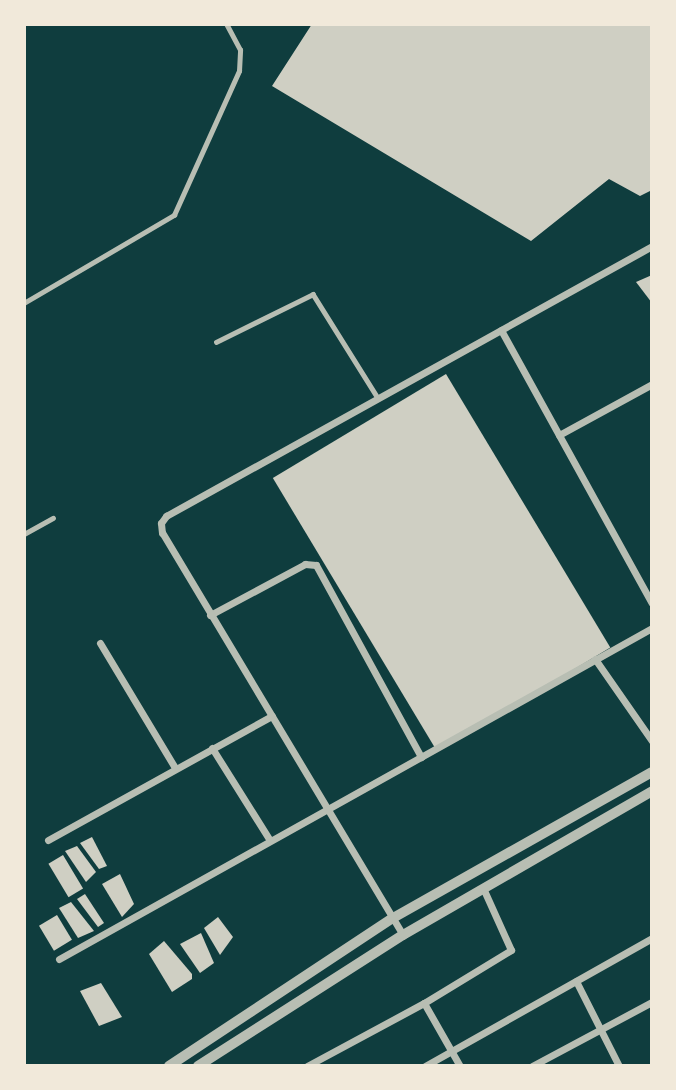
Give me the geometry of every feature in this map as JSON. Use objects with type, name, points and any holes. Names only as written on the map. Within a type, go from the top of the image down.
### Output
[{"type":"street","points":[[403,935],[162,533],[162,520],[652,246]]},
{"type":"street","points":[[502,330],[652,603]]},
{"type":"street","points":[[559,435],[652,384]]},
{"type":"street","points":[[210,615],[305,564],[316,565],[421,757]]},
{"type":"street","points":[[58,959],[327,806],[421,757],[652,628]]},
{"type":"street","points":[[100,643],[175,768]]},
{"type":"street","points":[[595,659],[652,741]]},
{"type":"street","points":[[48,840],[272,716]]},
{"type":"street","points":[[212,748],[268,839]]},
{"type":"street","points":[[169,1066],[393,918],[652,772]]},
{"type":"street","points":[[198,1066],[403,935],[652,792]]},
{"type":"street","points":[[307,1066],[424,1003],[510,950],[483,888]]},
{"type":"street","points":[[425,1066],[652,938]]},
{"type":"street","points":[[576,981],[618,1066]]},
{"type":"street","points":[[532,1066],[652,1002]]},
{"type":"street","points":[[424,1003],[460,1066]]},
{"type":"lane","points":[[24,303],[174,215],[239,71],[240,50],[226,24]]},
{"type":"lane","points":[[216,342],[313,294],[378,398]]},
{"type":"lane","points":[[24,534],[53,518]]},
{"type":"building","points":[[312,24],[652,24],[652,190],[640,196],[609,179],[531,241],[272,86]]},
{"type":"building","points":[[652,275],[652,303],[636,282]]},
{"type":"building","points":[[446,374],[610,647],[437,751],[273,478]]},
{"type":"building","points":[[92,837],[107,866],[99,869],[80,843]]},
{"type":"building","points":[[77,846],[96,872],[86,882],[65,851]]},
{"type":"building","points":[[63,855],[83,888],[69,897],[48,864]]},
{"type":"building","points":[[120,874],[134,904],[122,917],[102,884]]},
{"type":"building","points":[[85,894],[104,923],[98,927],[77,899]]},
{"type":"building","points":[[71,902],[94,931],[78,938],[59,908]]},
{"type":"building","points":[[57,915],[72,940],[54,951],[39,926]]},
{"type":"building","points":[[218,917],[233,937],[220,955],[204,928]]},
{"type":"building","points":[[201,933],[214,963],[200,973],[180,944]]},
{"type":"building","points":[[164,941],[192,974],[192,979],[172,992],[149,954]]},
{"type":"building","points":[[101,983],[122,1017],[99,1026],[80,991]]}]
